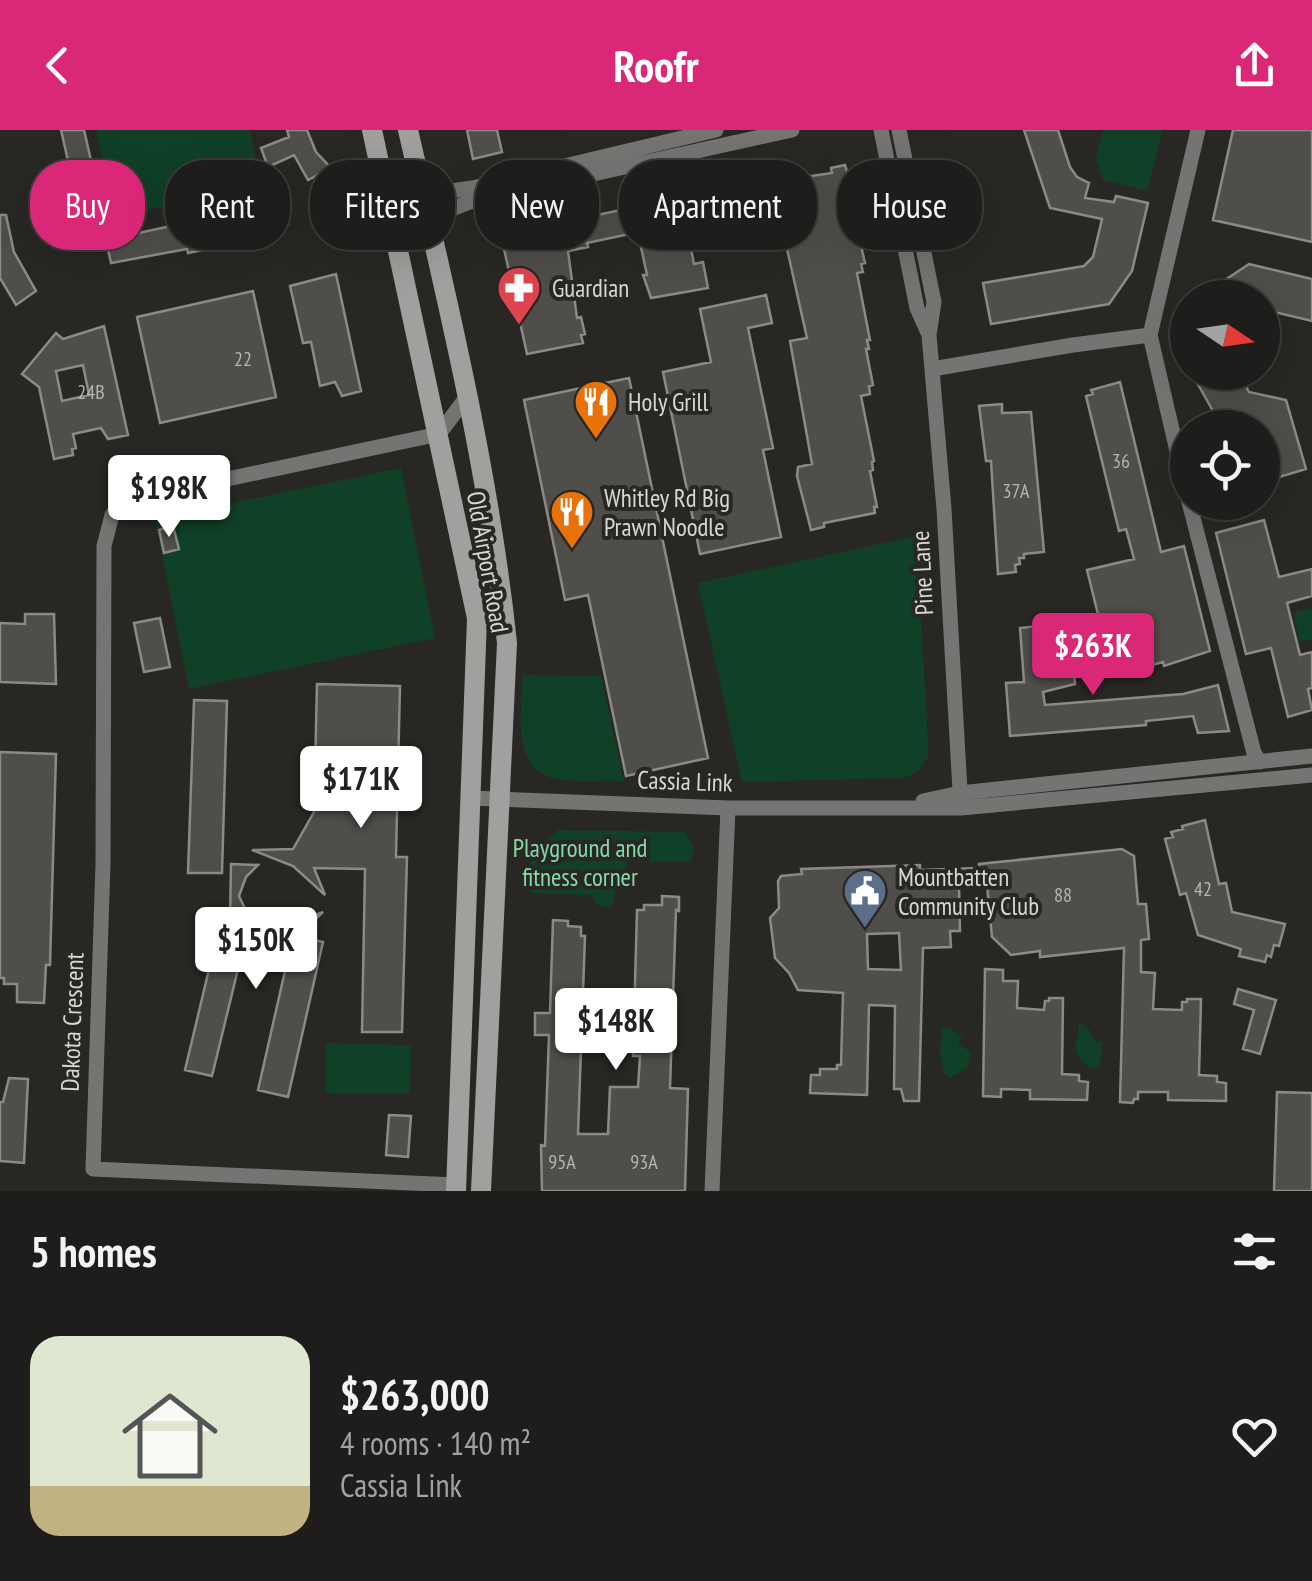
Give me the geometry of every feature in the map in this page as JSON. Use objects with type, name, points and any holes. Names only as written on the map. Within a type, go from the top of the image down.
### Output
[{"type":"main road","name":"Old Airport Road","points":[[372,130],[477,618],[456,1188]]},
{"type":"main road","name":"Old Airport Road","points":[[408,130],[414,160]]},
{"type":"main road","name":"Old Airport Road","points":[[434,250],[502,593],[506,643],[481,1191]]},
{"type":"street","points":[[455,190],[716,130]]},
{"type":"street","points":[[455,207],[644,145],[792,130]]},
{"type":"street","name":"Pine Lane","points":[[881,130],[917,308],[929,335]]},
{"type":"street","name":"Pine Lane","points":[[899,130],[934,302],[929,335],[960,800]]},
{"type":"street","points":[[1170,422],[1150,336],[1198,130]]},
{"type":"street","points":[[932,369],[1150,336]]},
{"type":"street","points":[[439,434],[466,398]]},
{"type":"street","name":"Dakota Crescent","points":[[439,434],[157,494],[131,502],[112,515],[104,546],[103,864],[93,1169],[456,1188]]},
{"type":"street","points":[[1193,520],[1260,762]]},
{"type":"street","name":"Cassia Link","points":[[960,800],[1312,756]]},
{"type":"street","name":"Cassia Link","points":[[469,798],[728,808],[899,806],[1312,775]]},
{"type":"street","points":[[712,1191],[728,808]]},
{"type":"green space","points":[[96,130],[250,130],[255,160],[165,160],[165,206],[145,210],[145,160],[103,160]]},
{"type":"green space","points":[[1103,130],[1163,130],[1147,191],[1103,180],[1096,159]]},
{"type":"green space","points":[[401,468],[435,638],[189,689],[155,519]]},
{"type":"green space","points":[[916,536],[929,756],[917,772],[904,778],[742,782],[698,583]]},
{"type":"green space","points":[[1312,608],[1312,640],[1299,641],[1294,612]]},
{"type":"green space","points":[[523,675],[601,676],[624,781],[561,780],[539,772],[524,749]]},
{"type":"green space","name":"Playground and fitness corner","points":[[558,830],[685,832],[694,847],[691,862],[627,861],[626,878],[617,878],[614,904],[605,908],[595,903],[592,895],[530,893],[530,857]]},
{"type":"green space","points":[[1079,1022],[1096,1042],[1103,1042],[1099,1068],[1091,1069],[1076,1052]]},
{"type":"green space","points":[[948,1027],[964,1038],[958,1044],[971,1052],[967,1068],[951,1077],[944,1073],[940,1055],[942,1028]]},
{"type":"green space","points":[[326,1043],[411,1045],[410,1094],[325,1093]]},
{"type":"building","points":[[61,130],[84,130],[91,160],[68,160]]},
{"type":"building","points":[[287,130],[307,130],[324,160],[310,160],[308,180],[294,155],[283,160],[265,160],[261,148],[289,137]]},
{"type":"building","points":[[467,130],[497,130],[502,152],[473,159]]},
{"type":"building","points":[[1024,130],[1058,130],[1070,167],[1077,177],[1089,183],[1085,198],[1114,202],[1116,196],[1148,203],[1132,271],[1109,304],[991,324],[983,283],[1084,266],[1093,257],[1102,219],[1050,208]]},
{"type":"building","points":[[1233,130],[1312,130],[1312,242],[1213,220]]},
{"type":"building","points":[[837,167],[837,250],[862,250],[865,263],[861,264],[863,272],[857,273],[870,340],[866,349],[873,385],[869,386],[870,394],[861,396],[874,461],[870,471],[877,507],[875,513],[824,523],[824,527],[811,530],[797,476],[798,467],[812,464],[790,341],[807,338],[787,250],[817,250],[817,175],[832,173],[831,168]]},
{"type":"building","points":[[619,210],[619,236],[599,240],[599,215]]},
{"type":"building","points":[[0,215],[6,215],[14,252],[36,291],[16,305],[0,278]]},
{"type":"building","points":[[165,227],[165,250],[182,250],[111,263],[108,250],[145,250],[145,232]]},
{"type":"building","points":[[504,250],[573,250],[568,251],[577,318],[581,317],[585,334],[581,335],[583,343],[527,354]]},
{"type":"building","points":[[642,250],[691,250],[694,264],[703,262],[708,288],[651,298],[643,275],[647,275]]},
{"type":"building","points":[[1249,264],[1312,279],[1312,321],[1280,313],[1280,280],[1225,280]]},
{"type":"building","points":[[336,274],[361,391],[342,396],[335,382],[320,386],[311,342],[303,343],[290,286]]},
{"type":"building","points":[[253,291],[276,397],[160,423],[137,317]]},
{"type":"building","points":[[766,295],[772,323],[748,328],[773,448],[763,450],[781,537],[700,554],[663,372],[711,362],[700,309]]},
{"type":"building","points":[[104,326],[128,435],[108,439],[101,428],[73,434],[73,455],[54,459],[39,387],[22,374],[56,333],[63,339]],"holes":[[[83,365],[89,395],[62,401],[56,371]]]},
{"type":"building","points":[[629,378],[708,758],[626,776],[588,595],[565,600],[524,400]]},
{"type":"building","points":[[1120,382],[1161,552],[1184,546],[1210,651],[1164,666],[1163,662],[1113,675],[1087,570],[1134,559],[1126,529],[1119,531],[1086,396],[1093,394],[1091,390]]},
{"type":"building","points":[[1201,390],[1248,390],[1286,400],[1306,469],[1280,477],[1280,410],[1212,410]]},
{"type":"building","points":[[1002,404],[1002,413],[1031,412],[1044,552],[1024,554],[1024,558],[1019,558],[1020,564],[1015,565],[1016,572],[998,574],[991,461],[986,461],[979,406]]},
{"type":"building","points":[[1264,520],[1279,577],[1312,569],[1312,596],[1287,603],[1300,655],[1312,652],[1312,688],[1308,689],[1312,710],[1288,717],[1271,648],[1246,654],[1216,533]]},
{"type":"building","points":[[173,526],[179,549],[164,553],[159,530]]},
{"type":"building","points":[[25,614],[54,614],[56,684],[0,682],[0,623],[25,624]]},
{"type":"building","points":[[160,618],[170,667],[144,672],[134,623]]},
{"type":"building","points":[[1038,626],[1044,639],[1051,639],[1052,646],[1071,644],[1075,684],[1043,692],[1045,705],[1183,694],[1218,685],[1229,731],[1198,733],[1193,716],[1146,721],[1146,725],[1010,736],[1006,683],[1024,682],[1020,628]]},
{"type":"building","points":[[317,684],[400,686],[396,857],[407,857],[402,1032],[362,1032],[365,869],[314,868],[325,895],[293,866],[252,850],[293,849],[314,812]]},
{"type":"building","points":[[194,700],[227,701],[222,873],[188,873]]},
{"type":"building","points":[[0,752],[56,754],[50,965],[46,965],[44,1003],[17,1002],[17,984],[4,984],[4,978],[0,978]]},
{"type":"building","points":[[1205,820],[1219,884],[1226,883],[1232,912],[1285,924],[1279,946],[1274,945],[1265,962],[1239,956],[1241,949],[1198,935],[1186,893],[1180,895],[1165,839],[1173,837],[1171,832],[1183,829],[1182,826]]},
{"type":"building","points":[[1122,849],[1134,856],[1138,904],[1146,904],[1149,939],[1141,940],[1141,972],[1155,973],[1153,1009],[1182,1010],[1182,1002],[1187,999],[1201,999],[1199,1075],[1217,1076],[1217,1082],[1226,1083],[1226,1101],[1168,1100],[1168,1092],[1138,1092],[1133,1103],[1120,1102],[1124,948],[1040,957],[1040,951],[1011,955],[992,937],[987,885],[959,887],[960,931],[950,931],[951,947],[923,948],[919,1101],[904,1101],[901,1089],[894,1089],[895,1006],[869,1005],[867,1095],[810,1093],[811,1075],[841,1065],[843,993],[798,990],[775,958],[770,918],[779,908],[781,876],[802,874],[801,869],[920,865],[920,870],[979,868],[979,864]],"holes":[[[899,933],[901,970],[868,969],[867,934]]]},
{"type":"building","points":[[231,864],[258,865],[246,877],[239,896],[248,915],[269,934],[323,912],[298,936],[323,942],[288,1097],[258,1090],[292,940],[275,940],[277,944],[258,940],[262,938],[247,932],[212,1076],[185,1070],[221,919],[230,921]]},
{"type":"building","points":[[662,896],[679,897],[670,1088],[688,1089],[685,1191],[542,1191],[541,1145],[545,1146],[549,1035],[535,1035],[535,1013],[550,1013],[553,920],[581,927],[581,936],[585,936],[578,1134],[608,1134],[610,1087],[638,1087],[640,1056],[633,1056],[637,910],[644,910],[644,905],[662,905]]},
{"type":"building","points":[[985,969],[1003,970],[1003,981],[1018,981],[1017,1008],[1044,1010],[1049,998],[1063,998],[1062,1074],[1079,1075],[1079,1081],[1088,1082],[1087,1100],[1030,1099],[1030,1090],[1001,1089],[1001,1097],[983,1096]]},
{"type":"building","points":[[1238,989],[1276,1000],[1260,1054],[1243,1049],[1254,1010],[1234,1004]]},
{"type":"building","points":[[9,1078],[28,1079],[24,1163],[0,1161],[0,1102]]},
{"type":"building","points":[[1277,1092],[1312,1093],[1312,1191],[1274,1191]]},
{"type":"building","points":[[389,1115],[411,1116],[408,1157],[386,1155]]},
{"type":"place","name":"Guardian","points":[[519,326]]},
{"type":"place","name":"Holy Grill","points":[[596,440]]},
{"type":"place","name":"Whitley Rd Big Prawn Noodle","points":[[572,550]]},
{"type":"place","name":"Mountbatten Community Club","points":[[865,929]]}]
